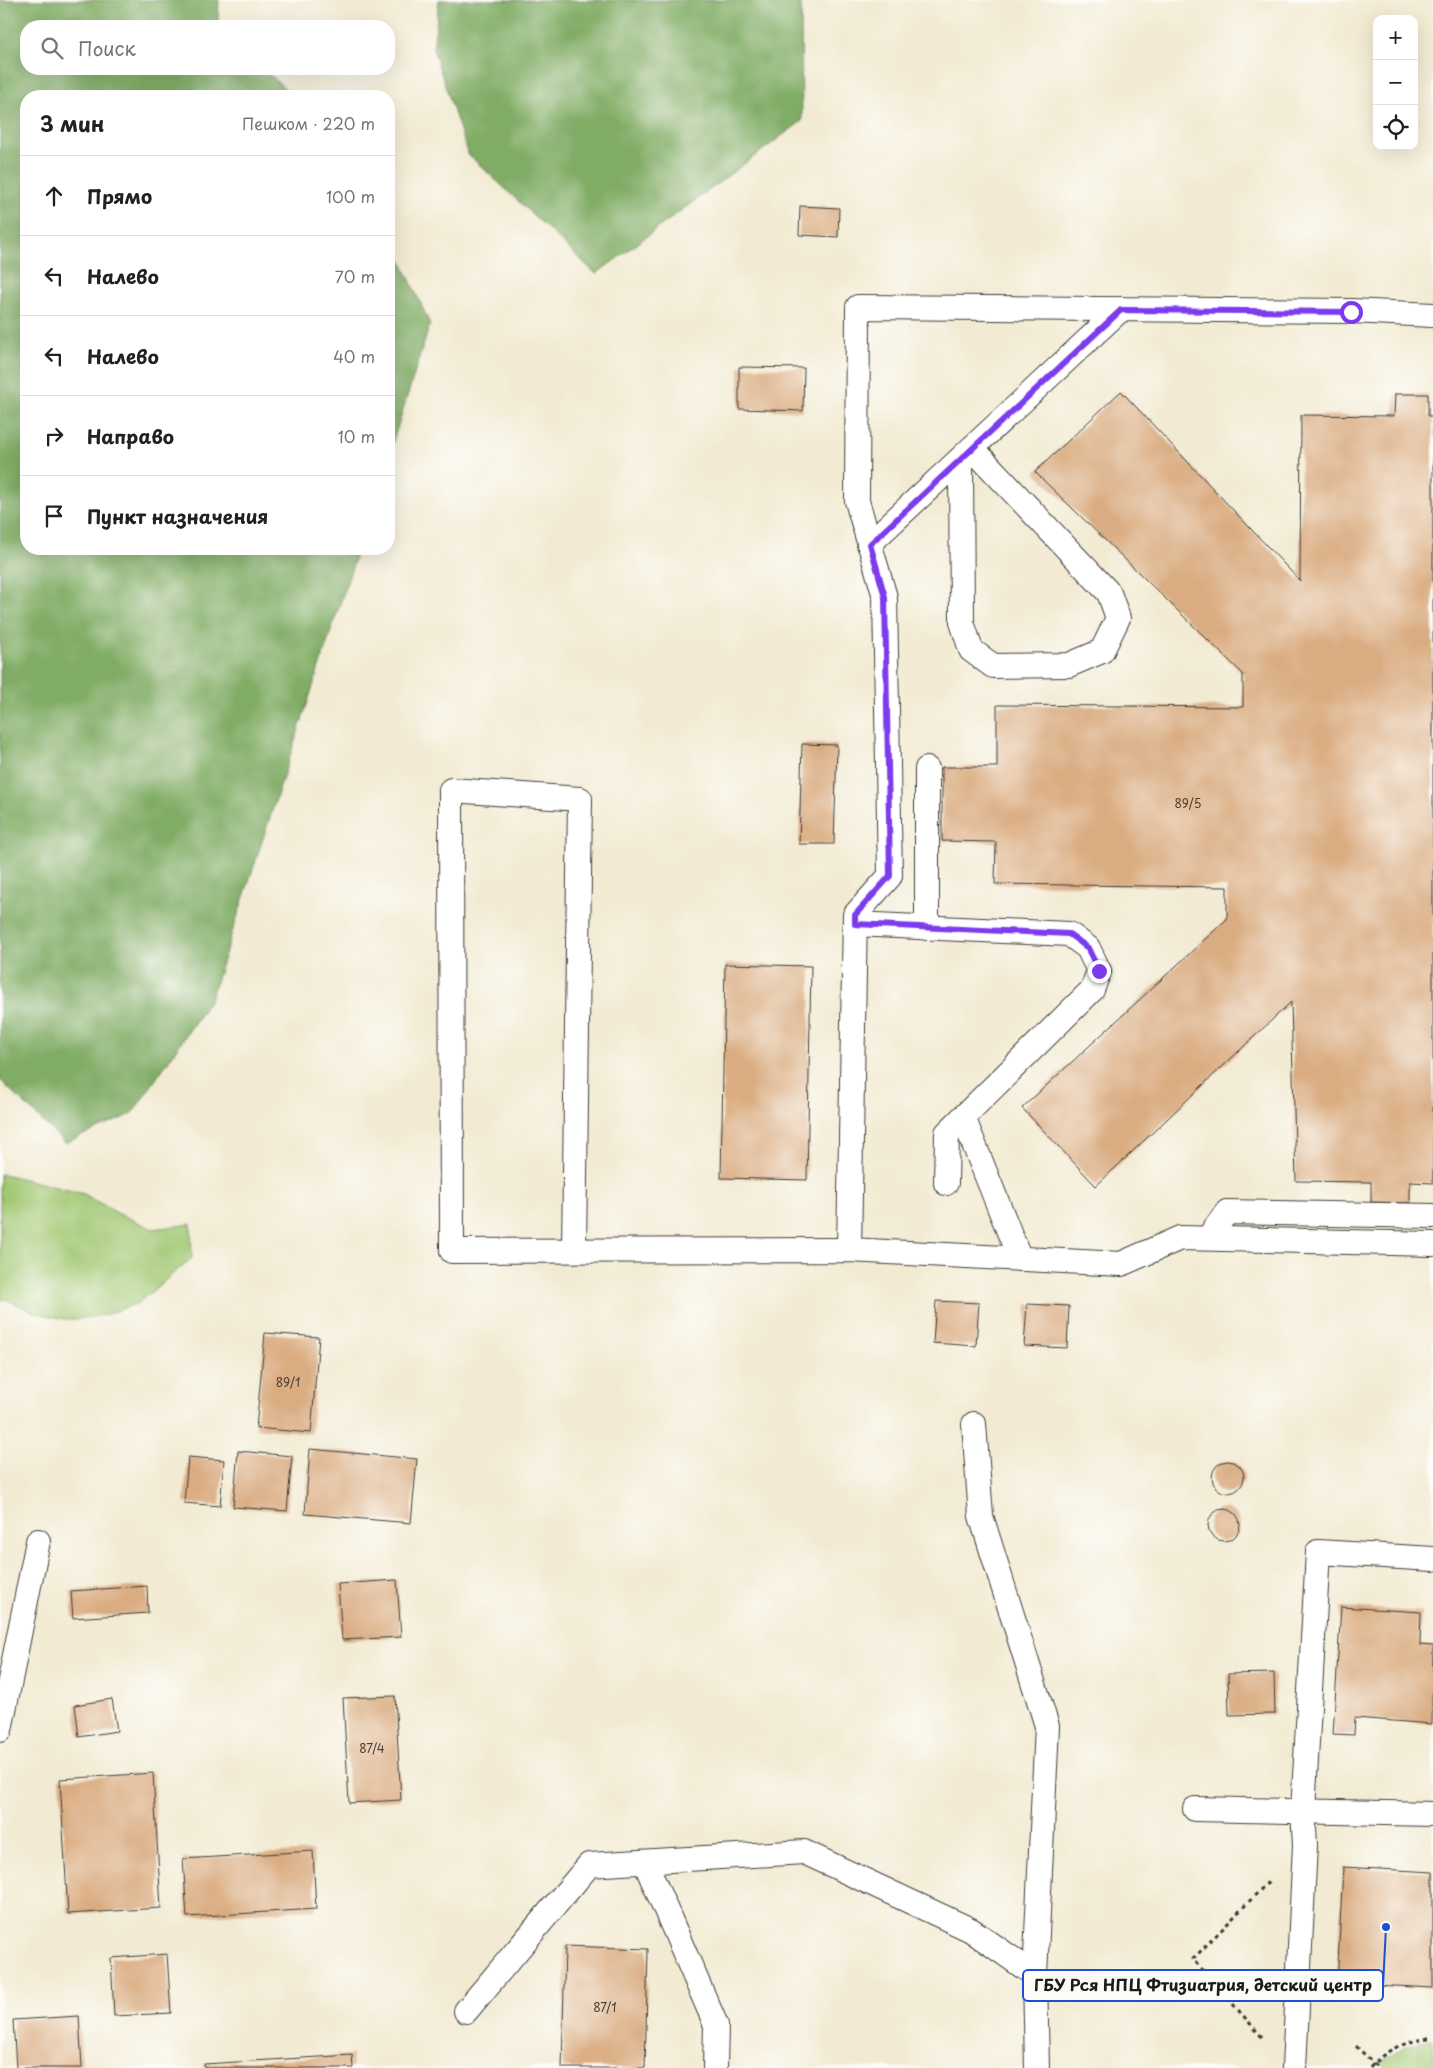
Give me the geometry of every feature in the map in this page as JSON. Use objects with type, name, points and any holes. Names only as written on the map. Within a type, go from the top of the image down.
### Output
[{"type":"lane","points":[[849,1250],[855,915],[890,876],[885,597],[857,501],[858,307],[1351,312],[1433,315]]},
{"type":"lane","points":[[870,544],[1121,310]]},
{"type":"lane","points":[[967,453],[1109,593],[1118,618],[1102,651],[1069,665],[993,666],[971,650],[962,622],[967,453]]},
{"type":"lane","points":[[927,769],[927,928]]},
{"type":"lane","points":[[574,1251],[580,799],[451,790],[452,1251],[574,1251],[849,1250],[1121,1264],[1180,1238],[1433,1244]]},
{"type":"lane","points":[[855,924],[1069,934],[1088,948],[1099,971],[1092,990],[947,1133],[946,1183]]},
{"type":"lane","points":[[963,1117],[1020,1259]]},
{"type":"lane","points":[[1208,1238],[1226,1212],[1433,1216]]},
{"type":"lane","points":[[974,1424],[981,1516],[1047,1726],[1035,1975],[1037,2068]]},
{"type":"lane","points":[[0,1730],[38,1541]]},
{"type":"lane","points":[[1294,2068],[1305,1845],[1304,1811],[1318,1552],[1433,1559]]},
{"type":"lane","points":[[1195,1809],[1433,1814]]},
{"type":"lane","points":[[466,2011],[590,1865],[804,1852],[971,1930],[1035,1975]]},
{"type":"lane","points":[[645,1862],[716,2026],[715,2068]]},
{"type":"path","points":[[1265,2039],[1192,1959],[1270,1881]]},
{"type":"path","points":[[1370,2068],[1377,2059],[1405,2042],[1433,2037]]},
{"type":"path","points":[[1356,2046],[1378,2068]]},
{"type":"green space","points":[[0,0],[219,0],[218,20],[20,20],[20,75],[270,75],[287,90],[20,90],[20,555],[356,555],[210,1000],[132,1114],[65,1143],[0,1080]]},
{"type":"green space","points":[[439,0],[801,0],[802,121],[596,274],[468,154],[433,49]]},
{"type":"green space","points":[[395,247],[430,324],[395,435]]},
{"type":"green space","points":[[0,1174],[84,1194],[117,1213],[153,1229],[191,1224],[192,1258],[138,1303],[105,1315],[69,1320],[36,1313],[5,1299],[0,1300]]},
{"type":"green space","points":[[1433,2040],[1433,2068],[1385,2068],[1380,2063],[1406,2045]]},
{"type":"building","points":[[800,206],[839,208],[838,237],[799,235]]},
{"type":"building","points":[[739,367],[804,368],[803,411],[739,409]]},
{"type":"building","points":[[1121,391],[1300,581],[1301,415],[1394,416],[1395,394],[1428,394],[1428,416],[1433,416],[1433,1183],[1410,1182],[1410,1203],[1371,1202],[1371,1182],[1296,1181],[1291,1002],[1096,1186],[1022,1108],[1227,919],[1227,887],[995,884],[996,842],[942,841],[942,767],[997,767],[997,705],[1243,707],[1243,674],[1035,472]]},
{"type":"building","points":[[802,744],[837,745],[834,844],[799,844]]},
{"type":"building","points":[[725,964],[811,966],[807,1180],[721,1178]]},
{"type":"building","points":[[936,1301],[979,1303],[976,1346],[933,1343]]},
{"type":"building","points":[[1027,1304],[1069,1306],[1067,1348],[1024,1346]]},
{"type":"building","points":[[265,1333],[319,1337],[311,1433],[256,1428]]},
{"type":"building","points":[[310,1449],[417,1459],[411,1523],[305,1514]]},
{"type":"building","points":[[238,1451],[292,1456],[287,1511],[233,1507]]},
{"type":"building","points":[[188,1457],[224,1460],[220,1506],[184,1503]]},
{"type":"building","points":[[1228,1461],[1234,1462],[1239,1466],[1243,1471],[1243,1483],[1239,1488],[1234,1492],[1228,1493],[1222,1492],[1217,1488],[1213,1483],[1212,1477],[1213,1471],[1217,1466],[1222,1462]]},
{"type":"building","points":[[1224,1509],[1230,1510],[1235,1514],[1239,1519],[1239,1531],[1235,1536],[1230,1540],[1224,1541],[1218,1540],[1213,1536],[1209,1531],[1208,1525],[1209,1519],[1213,1514],[1218,1510]]},
{"type":"building","points":[[397,1580],[401,1637],[342,1640],[338,1584]]},
{"type":"building","points":[[147,1586],[148,1613],[73,1618],[71,1591]]},
{"type":"building","points":[[1341,1607],[1421,1612],[1420,1645],[1433,1646],[1432,1724],[1355,1718],[1354,1735],[1333,1734]]},
{"type":"building","points":[[1274,1673],[1275,1714],[1229,1715],[1228,1674]]},
{"type":"building","points":[[395,1696],[401,1800],[349,1803],[343,1698]]},
{"type":"building","points":[[112,1699],[117,1731],[79,1737],[75,1705]]},
{"type":"building","points":[[153,1773],[161,1908],[68,1914],[60,1779]]},
{"type":"building","points":[[313,1851],[316,1909],[187,1917],[183,1859]]},
{"type":"building","points":[[1343,1867],[1433,1872],[1433,1988],[1337,1983]]},
{"type":"building","points":[[565,1946],[648,1949],[645,2068],[562,2068]]},
{"type":"building","points":[[167,1954],[171,2013],[114,2016],[111,1958]]},
{"type":"building","points":[[79,2016],[82,2068],[16,2068],[13,2020]]},
{"type":"building","points":[[352,2055],[353,2068],[205,2068],[204,2064]]},
{"type":"place","name":"ГБУ Рся НПЦ Фтизиатрия, детский центр","points":[[1386,1927]]},
{"type":"route","points":[[1099,971],[1088,948],[1069,934],[855,924],[855,915],[890,876],[885,597],[870,544],[1121,310],[1351,312]]}]
